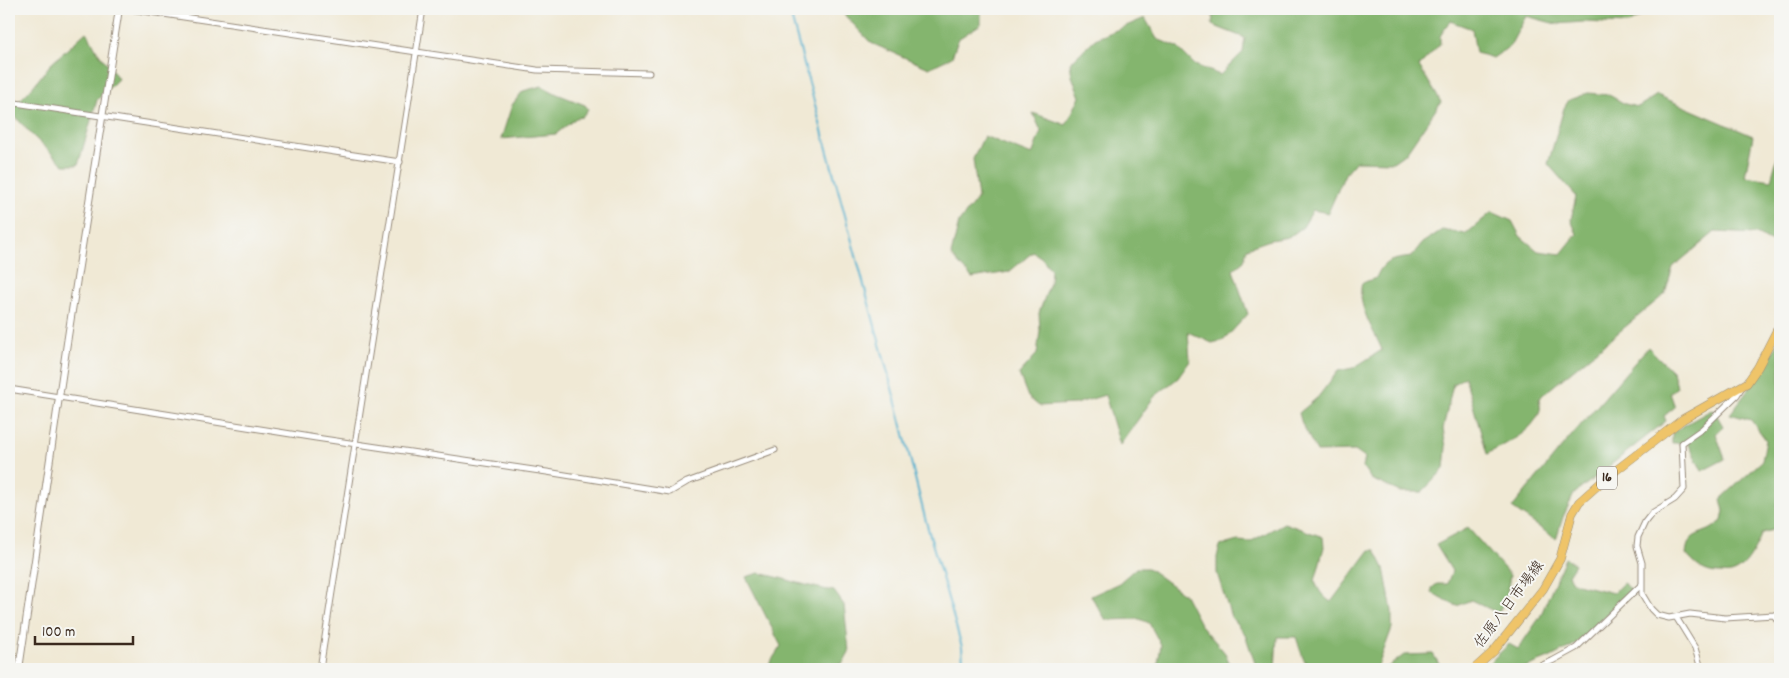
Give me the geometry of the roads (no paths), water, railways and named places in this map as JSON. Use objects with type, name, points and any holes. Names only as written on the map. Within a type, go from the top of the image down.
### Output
[{"type":"main road","name":"佐原八日市場線","points":[[1474,669],[1494,652],[1543,589],[1560,559],[1572,514],[1579,502],[1606,478],[1683,419],[1747,383],[1758,367],[1780,324]]},
{"type":"street","points":[[18,669],[119,9]]},
{"type":"street","points":[[130,9],[537,70],[650,73]]},
{"type":"street","points":[[320,669],[423,9]]},
{"type":"street","points":[[9,102],[400,162]]},
{"type":"street","points":[[1742,387],[1737,395],[1702,429],[1682,443],[1684,489],[1675,499],[1652,513],[1645,522],[1638,537],[1637,546],[1642,563],[1642,594],[1651,610],[1663,618],[1690,614],[1725,618],[1774,616],[1780,614]]},
{"type":"street","points":[[9,389],[670,492],[687,482],[775,450]]},
{"type":"street","points":[[1533,669],[1552,662],[1576,648],[1641,585]]},
{"type":"street","points":[[1774,616],[1780,624]]},
{"type":"street","points":[[1676,617],[1695,648],[1701,669]]},
{"type":"waterway","points":[[789,9],[900,418],[925,518],[962,647],[962,669]]}]
